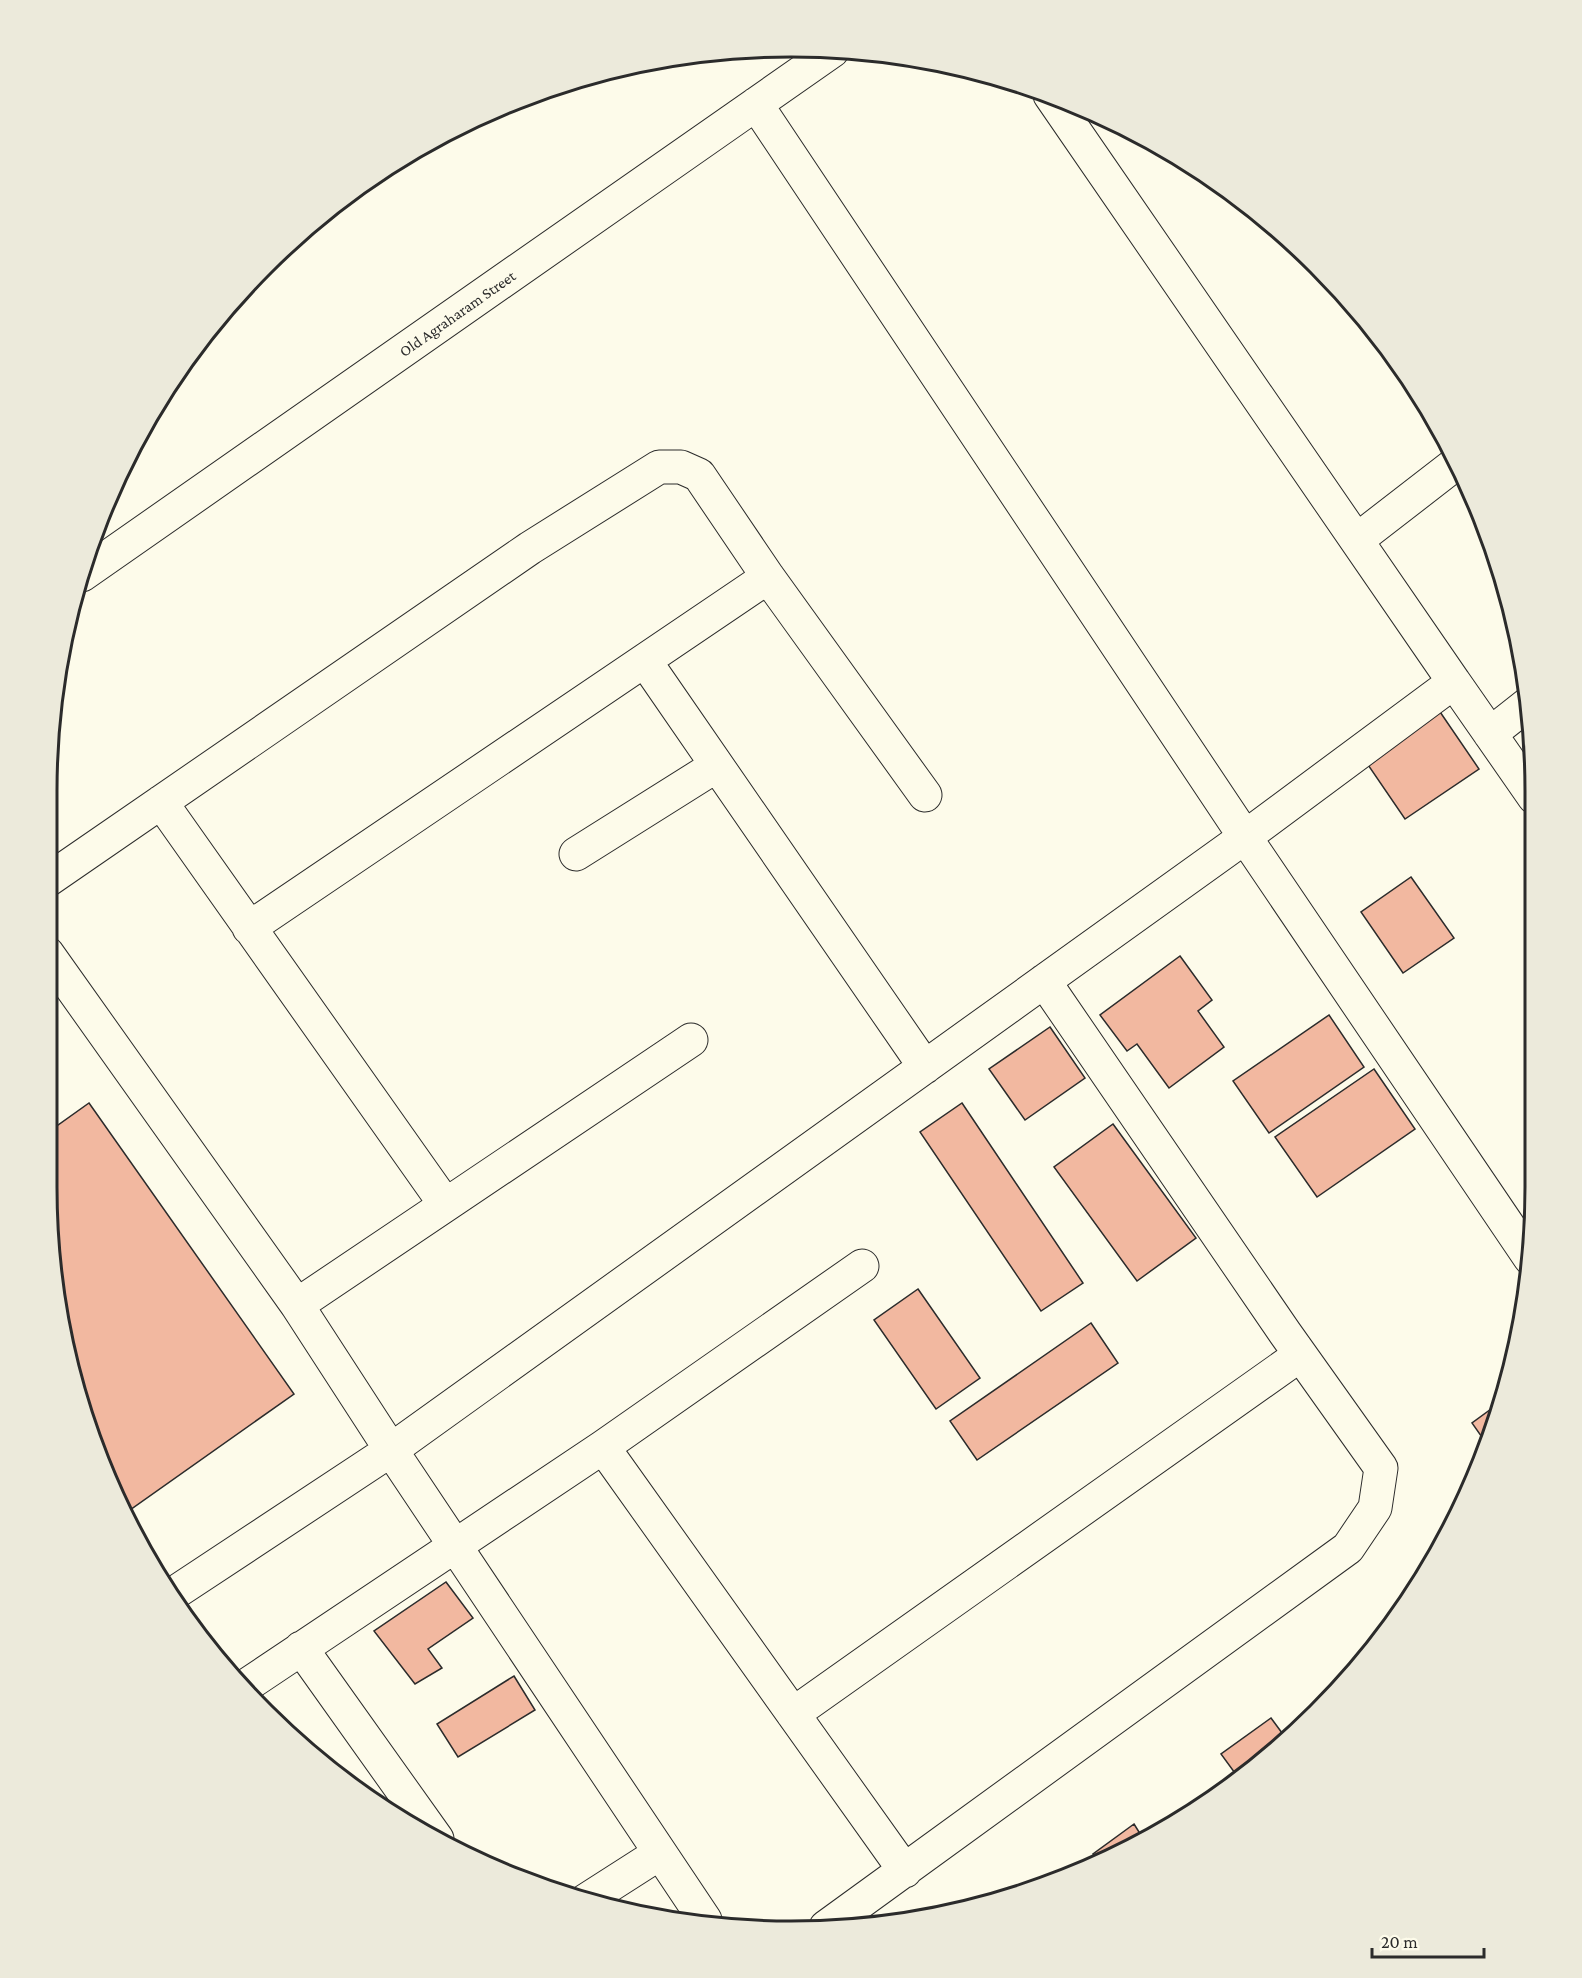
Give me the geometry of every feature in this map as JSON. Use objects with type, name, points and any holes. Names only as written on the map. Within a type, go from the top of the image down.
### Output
[{"type":"street","name":"Old Agraharam Street","points":[[94,561],[822,58]]},
{"type":"street","points":[[756,104],[1245,837],[1522,1246]]},
{"type":"street","points":[[1059,108],[1525,784]]},
{"type":"street","points":[[57,874],[530,548],[659,467],[681,467],[699,475],[768,577],[925,795]]},
{"type":"street","points":[[1357,540],[1450,468]]},
{"type":"street","points":[[249,928],[768,577]]},
{"type":"street","points":[[645,661],[925,1067]]},
{"type":"street","points":[[178,1591],[391,1450],[1245,837],[1454,682]]},
{"type":"street","points":[[1490,734],[1520,710]]},
{"type":"street","points":[[576,854],[716,766]]},
{"type":"street","points":[[161,802],[445,1204]]},
{"type":"street","points":[[57,967],[297,1305],[453,1546],[702,1916]]},
{"type":"street","points":[[837,1919],[1348,1548],[1375,1508],[1381,1468],[1300,1355],[1044,981]]},
{"type":"street","points":[[297,1305],[691,1040]]},
{"type":"street","points":[[250,1683],[603,1447],[862,1266]]},
{"type":"street","points":[[793,1714],[1300,1355]]},
{"type":"street","points":[[603,1447],[905,1872]]},
{"type":"street","points":[[301,1648],[427,1824]]},
{"type":"street","points":[[595,1894],[660,1853]]},
{"type":"building","points":[[1436,706],[1479,769],[1405,819],[1362,756]]},
{"type":"building","points":[[1411,877],[1454,938],[1403,973],[1361,912]]},
{"type":"building","points":[[1180,956],[1212,1000],[1198,1011],[1224,1047],[1169,1088],[1137,1044],[1127,1051],[1100,1015]]},
{"type":"building","points":[[1329,1015],[1364,1067],[1269,1133],[1233,1081]]},
{"type":"building","points":[[1050,1027],[1085,1078],[1025,1120],[989,1069]]},
{"type":"building","points":[[1374,1069],[1415,1129],[1317,1197],[1275,1137]]},
{"type":"building","points":[[89,1103],[294,1394],[132,1509],[96,1423],[71,1330],[63,1283],[59,1235],[57,1126]]},
{"type":"building","points":[[962,1103],[1083,1283],[1041,1311],[920,1132]]},
{"type":"building","points":[[1113,1124],[1196,1238],[1137,1281],[1054,1167]]},
{"type":"building","points":[[918,1289],[980,1378],[936,1409],[874,1320]]},
{"type":"building","points":[[1091,1323],[1118,1363],[977,1460],[950,1421]]},
{"type":"building","points":[[1490,1410],[1481,1436],[1472,1423]]},
{"type":"building","points":[[446,1582],[473,1618],[428,1649],[442,1668],[415,1684],[374,1631]]},
{"type":"building","points":[[514,1676],[535,1710],[458,1757],[437,1724]]},
{"type":"building","points":[[1271,1718],[1282,1733],[1234,1772],[1221,1754]]},
{"type":"building","points":[[1134,1824],[1139,1833],[1116,1845],[1093,1854]]}]
